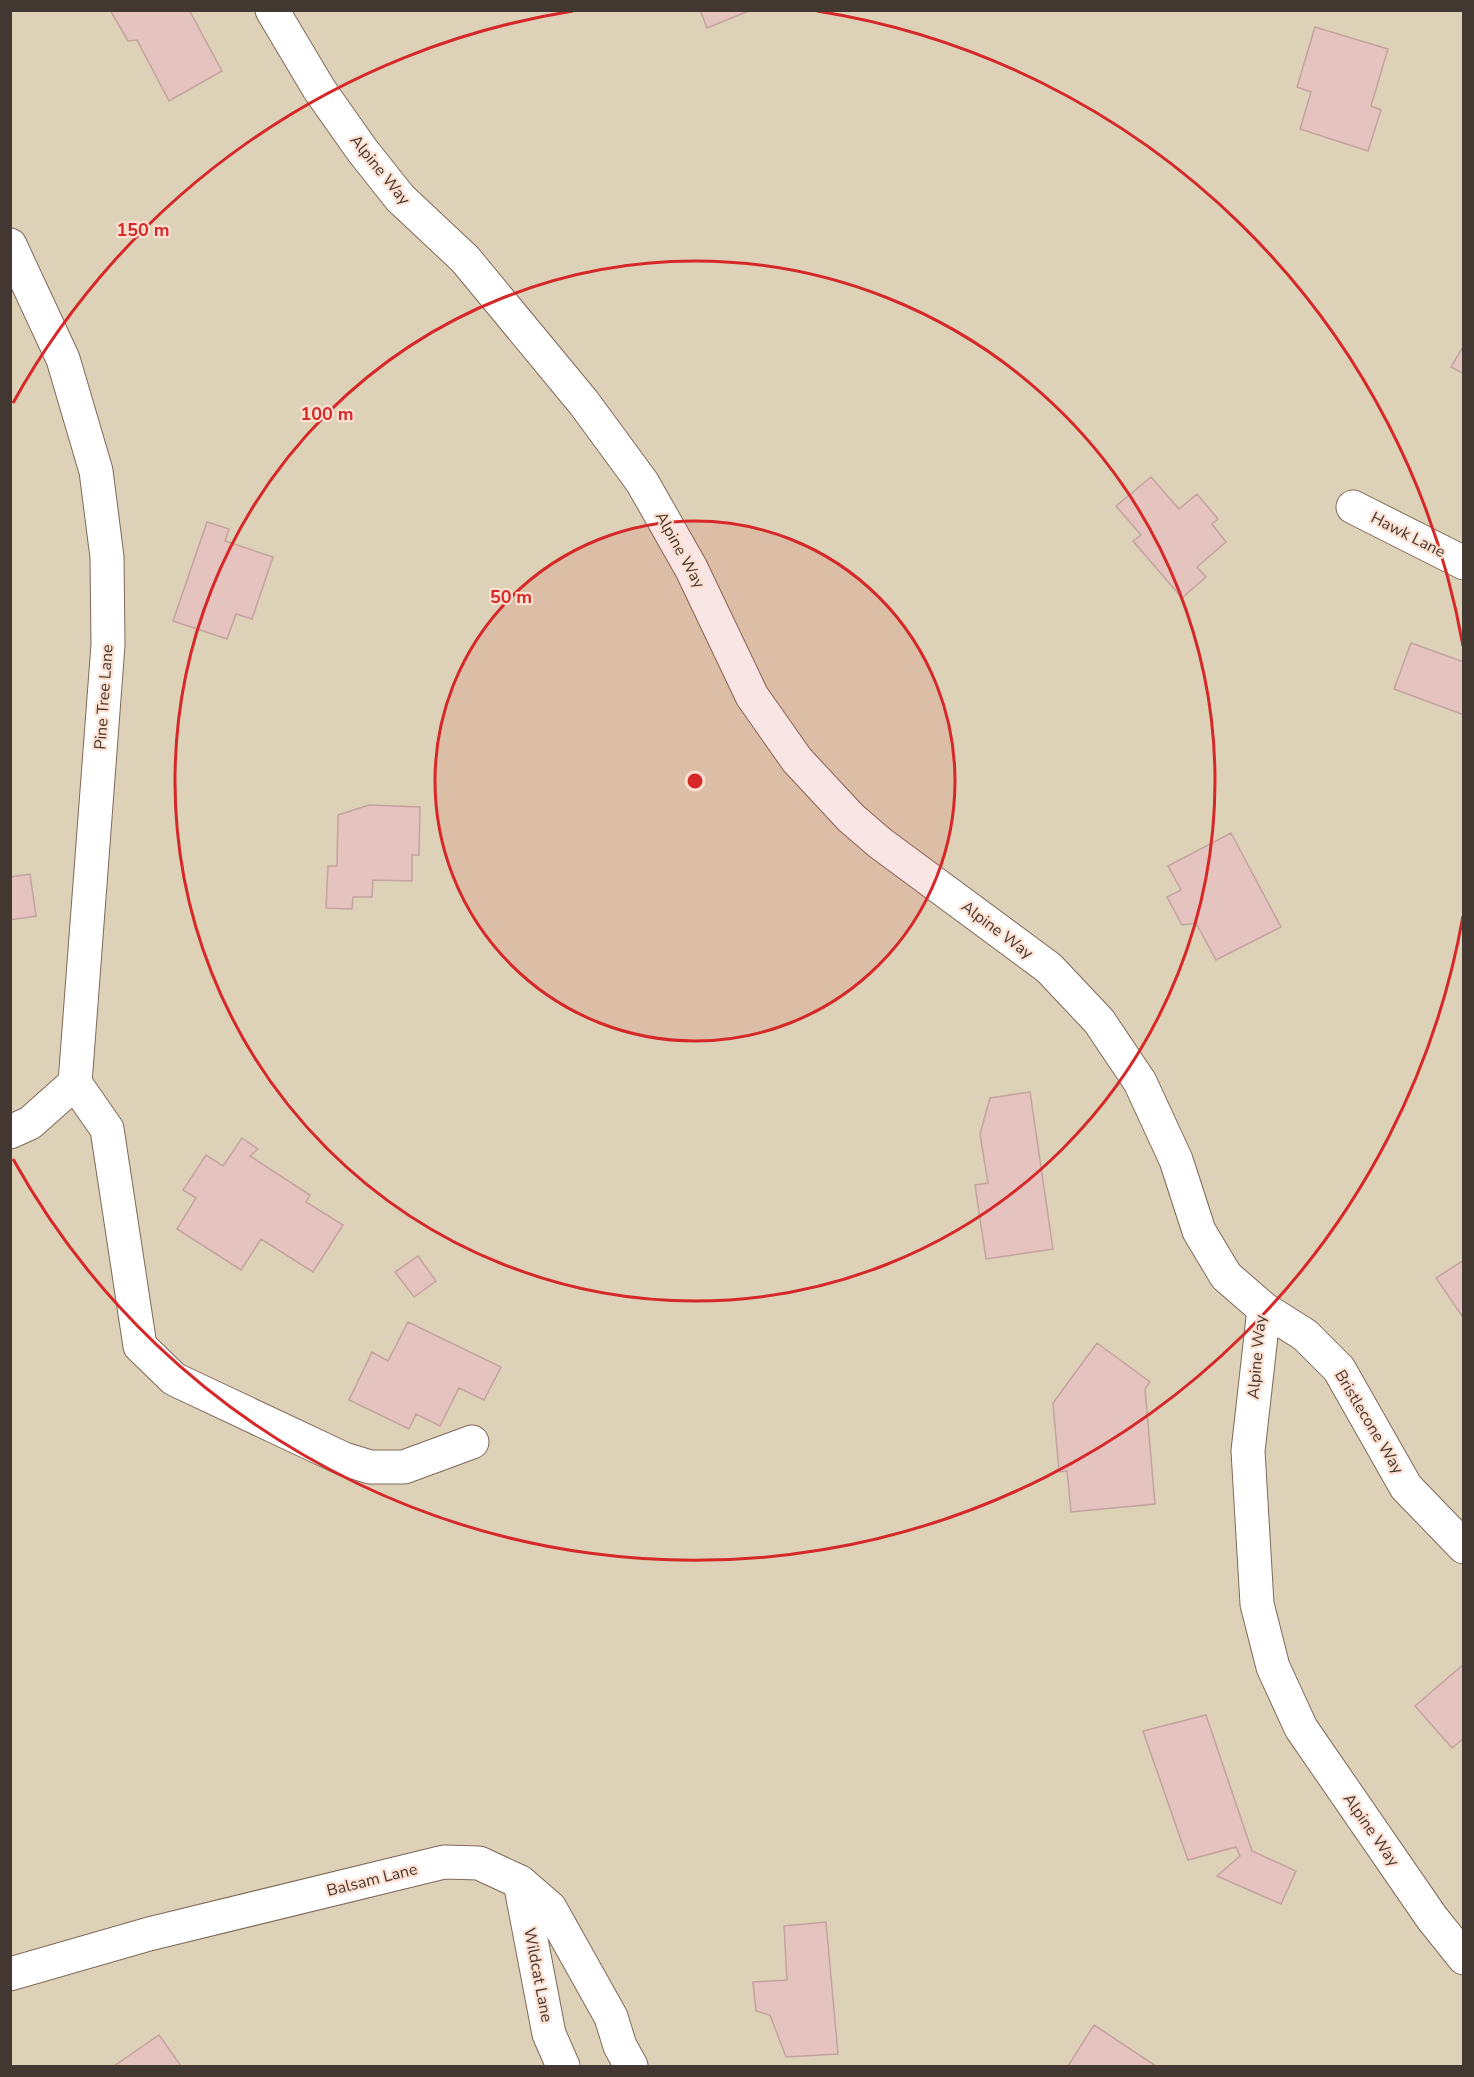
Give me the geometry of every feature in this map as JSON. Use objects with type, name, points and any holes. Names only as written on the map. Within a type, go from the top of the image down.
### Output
[{"type":"street","name":"Alpine Way","points":[[272,10],[319,89],[362,150],[400,198],[465,259],[584,404],[642,482],[691,568],[752,696],[797,760],[851,818],[880,843],[1049,968],[1099,1022],[1140,1082],[1176,1160],[1199,1231],[1226,1276],[1264,1309],[1248,1451],[1257,1604],[1273,1667],[1301,1728],[1432,1918],[1464,1958]]},
{"type":"street","name":"Pine Tree Lane","points":[[10,245],[63,359],[96,471],[108,557],[108,645],[75,1083]]},
{"type":"street","name":"Hawk Lane","points":[[1353,507],[1464,563]]},
{"type":"street","points":[[10,1132],[30,1123],[75,1083],[107,1129],[140,1346],[174,1379],[344,1459],[370,1467],[405,1467],[472,1442]]},
{"type":"street","name":"Bristlecone Way","points":[[1264,1309],[1305,1335],[1339,1370],[1407,1487],[1464,1547]]},
{"type":"street","name":"Balsam Lane","points":[[10,1974],[149,1934],[444,1862],[478,1863],[520,1882],[550,1908],[611,2017],[620,2046],[632,2067]]},
{"type":"street","name":"Wildcat Lane","points":[[520,1882],[549,2034],[562,2067]]},
{"type":"shaded area","points":[[11,11],[1463,11],[1463,2066],[11,2066]]},
{"type":"building","points":[[110,10],[189,10],[222,71],[169,101],[137,40],[128,41]]},
{"type":"building","points":[[700,10],[751,10],[707,28]]},
{"type":"building","points":[[1315,27],[1388,49],[1371,106],[1381,110],[1368,151],[1300,129],[1311,92],[1297,87]]},
{"type":"building","points":[[1464,345],[1464,374],[1451,367]]},
{"type":"building","points":[[1151,477],[1179,509],[1197,494],[1218,519],[1212,524],[1226,542],[1197,567],[1206,577],[1182,598],[1133,541],[1141,535],[1116,506]]},
{"type":"building","points":[[207,522],[229,529],[225,541],[273,557],[252,619],[236,614],[227,639],[173,621]]},
{"type":"building","points":[[1411,643],[1464,662],[1464,715],[1394,689]]},
{"type":"building","points":[[369,805],[420,807],[419,855],[412,855],[412,881],[373,880],[372,897],[353,897],[352,909],[326,908],[328,866],[337,866],[338,815]]},
{"type":"building","points":[[1231,833],[1281,927],[1216,960],[1196,923],[1182,925],[1167,897],[1181,890],[1168,866]]},
{"type":"building","points":[[30,874],[36,916],[10,920],[10,877]]},
{"type":"building","points":[[1030,1092],[1053,1249],[986,1259],[975,1185],[988,1183],[980,1134],[990,1098]]},
{"type":"building","points":[[242,1138],[258,1149],[250,1156],[310,1195],[306,1202],[343,1225],[313,1272],[261,1239],[241,1270],[177,1229],[196,1198],[183,1190],[206,1155],[223,1166]]},
{"type":"building","points":[[418,1256],[436,1281],[414,1297],[395,1272]]},
{"type":"building","points":[[1464,1260],[1464,1319],[1436,1278]]},
{"type":"building","points":[[408,1322],[501,1367],[484,1400],[459,1388],[440,1426],[416,1414],[409,1429],[349,1400],[372,1352],[388,1361]]},
{"type":"building","points":[[1097,1343],[1150,1382],[1145,1389],[1155,1504],[1071,1512],[1067,1471],[1059,1472],[1053,1403]]},
{"type":"building","points":[[1464,1664],[1464,1738],[1452,1748],[1415,1706]]},
{"type":"building","points":[[1206,1715],[1252,1851],[1296,1871],[1281,1904],[1217,1876],[1240,1856],[1236,1847],[1188,1860],[1143,1731]]},
{"type":"building","points":[[826,1922],[838,2054],[786,2057],[770,2015],[756,2011],[753,1982],[787,1980],[784,1926]]},
{"type":"building","points":[[1094,2025],[1156,2066],[1068,2066]]},
{"type":"building","points":[[159,2035],[181,2066],[114,2066]]}]
